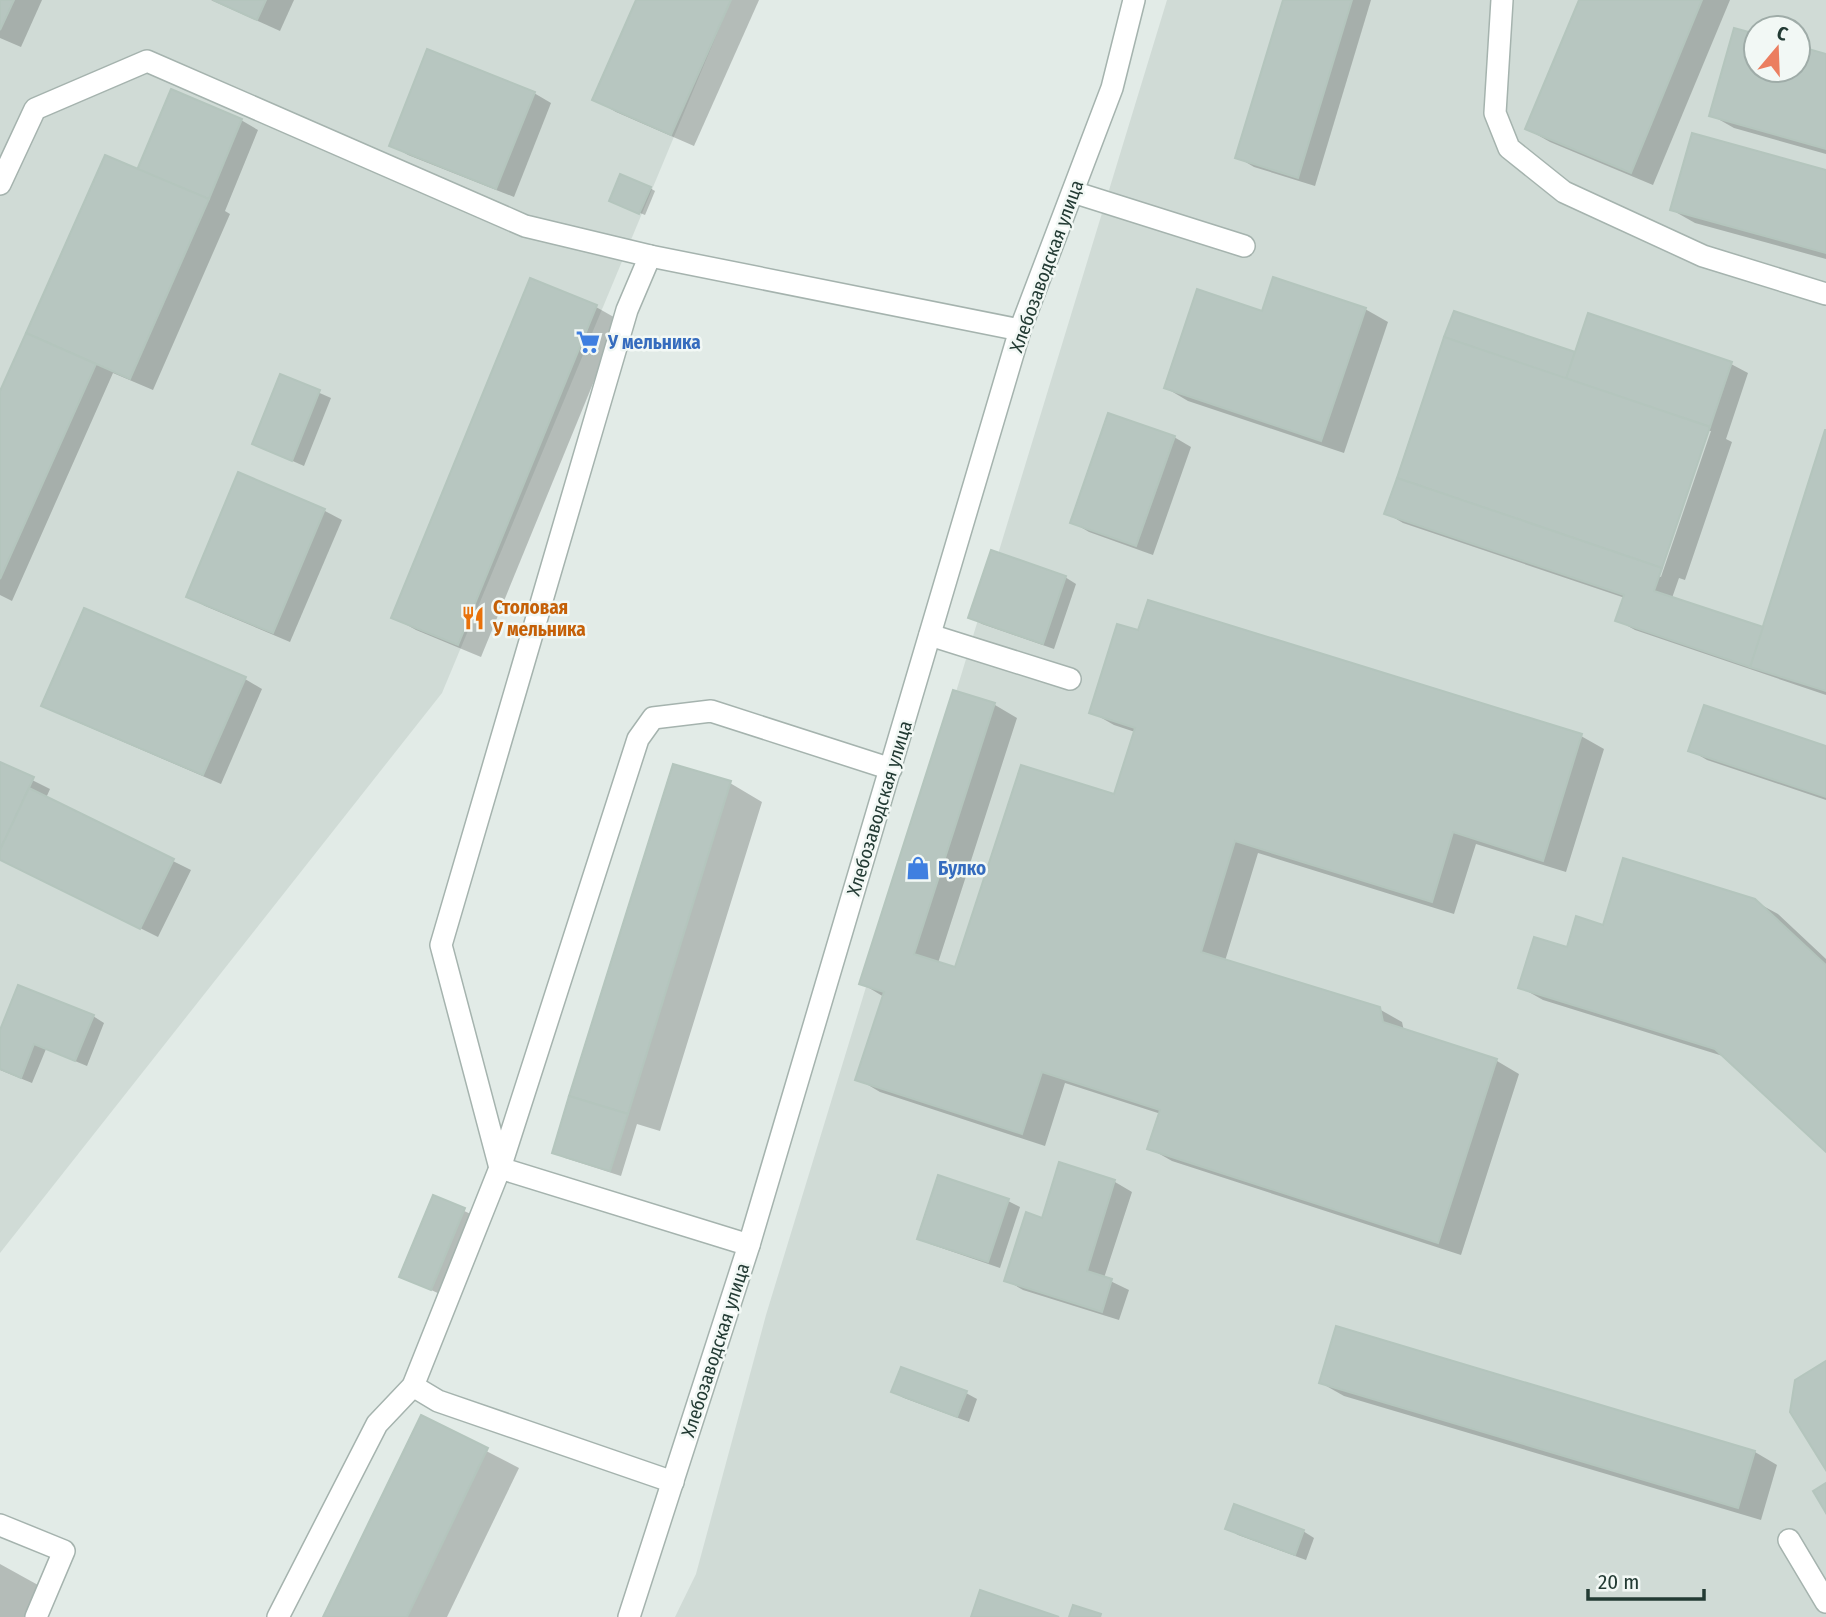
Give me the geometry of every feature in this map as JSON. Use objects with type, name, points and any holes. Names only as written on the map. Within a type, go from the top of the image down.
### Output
[{"type":"street","name":"Хлебозаводская улица","points":[[629,1617],[749,1245],[1020,330],[1112,88],[1134,0]]},
{"type":"street","points":[[1502,0],[1495,113],[1509,148],[1564,192],[1703,256],[1826,295]]},
{"type":"street","points":[[0,184],[35,109],[146,61],[526,226],[650,256],[1020,330]]},
{"type":"street","points":[[1073,192],[1244,246]]},
{"type":"street","points":[[500,1168],[441,945],[624,323],[650,256]]},
{"type":"street","points":[[930,635],[1070,679]]},
{"type":"street","points":[[278,1617],[377,1424],[413,1386],[500,1168],[638,739],[653,718],[711,711],[891,769]]},
{"type":"street","points":[[500,1168],[749,1245]]},
{"type":"street","points":[[413,1386],[438,1401],[673,1482]]},
{"type":"street","points":[[0,1525],[64,1551],[36,1617]]},
{"type":"street","points":[[1789,1540],[1826,1602]]},
{"type":"shaded area","points":[[0,0],[731,0],[442,693],[0,1253]]},
{"type":"shaded area","points":[[1167,0],[1826,0],[1826,1617],[675,1617],[696,1574],[766,1315]]},
{"type":"building","points":[[0,0],[14,0],[0,30]]},
{"type":"building","points":[[213,0],[266,0],[257,20]]},
{"type":"building","points":[[636,0],[731,0],[671,135],[592,100]]},
{"type":"building","points":[[1283,0],[1352,0],[1298,178],[1235,158]]},
{"type":"building","points":[[1579,0],[1702,0],[1631,173],[1525,129]]},
{"type":"building","points":[[1734,28],[1742,30],[1742,84],[1812,84],[1812,50],[1826,54],[1826,149],[1709,116]]},
{"type":"building","points":[[427,49],[535,92],[496,189],[389,146]]},
{"type":"building","points":[[171,89],[242,119],[209,199],[137,170]]},
{"type":"building","points":[[1692,133],[1826,170],[1826,253],[1670,210]]},
{"type":"building","points":[[105,155],[209,199],[130,379],[26,333]]},
{"type":"building","points":[[620,174],[651,187],[639,214],[609,201]]},
{"type":"building","points":[[1273,277],[1366,308],[1321,441],[1164,388],[1197,289],[1262,311]]},
{"type":"building","points":[[530,278],[597,305],[458,645],[391,618]]},
{"type":"building","points":[[1454,311],[1575,352],[1566,379],[1444,337]]},
{"type":"building","points":[[1588,313],[1732,362],[1710,427],[1566,379]]},
{"type":"building","points":[[26,333],[96,364],[0,579],[0,391]]},
{"type":"building","points":[[1444,337],[1710,427],[1662,568],[1397,478]]},
{"type":"building","points":[[280,374],[320,390],[292,461],[252,444]]},
{"type":"building","points":[[1108,413],[1175,436],[1136,546],[1070,523]]},
{"type":"building","points":[[1826,430],[1826,691],[1750,667]]},
{"type":"building","points":[[238,472],[325,509],[273,633],[186,597]]},
{"type":"building","points":[[1397,478],[1662,568],[1654,591],[1763,627],[1750,667],[1615,621],[1624,595],[1384,514]]},
{"type":"building","points":[[991,550],[1066,576],[1043,644],[968,618]]},
{"type":"building","points":[[1148,600],[1582,734],[1543,861],[1453,832],[1432,902],[1235,841],[1201,952],[1380,1007],[1383,1022],[1497,1059],[1438,1243],[1147,1149],[1160,1110],[1042,1072],[1022,1134],[855,1080],[884,992],[859,984],[953,690],[995,703],[914,954],[955,967],[1021,765],[1114,794],[1135,728],[1089,713],[1117,624],[1138,630]]},
{"type":"building","points":[[84,608],[246,677],[203,775],[41,706]]},
{"type":"building","points":[[1704,705],[1826,746],[1826,797],[1688,751]]},
{"type":"building","points":[[0,762],[34,777],[0,850]]},
{"type":"building","points":[[673,764],[731,781],[628,1114],[569,1096]]},
{"type":"building","points":[[29,788],[174,859],[140,929],[0,860],[0,850]]},
{"type":"building","points":[[1623,858],[1755,899],[1826,965],[1826,1152],[1715,1049],[1518,988],[1534,937],[1567,947],[1576,916],[1603,925]]},
{"type":"building","points":[[18,985],[94,1015],[75,1061],[34,1044],[21,1078],[0,1069],[0,1030]]},
{"type":"building","points":[[569,1096],[628,1114],[610,1171],[552,1153]]},
{"type":"building","points":[[1059,1162],[1115,1180],[1087,1271],[1112,1279],[1102,1312],[1004,1281],[1026,1212],[1042,1218]]},
{"type":"building","points":[[938,1175],[1009,1199],[988,1262],[917,1239]]},
{"type":"building","points":[[433,1195],[465,1208],[431,1290],[399,1277]]},
{"type":"building","points":[[1336,1326],[1755,1451],[1738,1508],[1319,1383]]},
{"type":"building","points":[[1826,1361],[1826,1470],[1790,1412],[1795,1380]]},
{"type":"building","points":[[901,1367],[967,1391],[957,1417],[891,1392]]},
{"type":"building","points":[[421,1415],[488,1448],[407,1617],[323,1617]]},
{"type":"building","points":[[1826,1483],[1826,1513],[1813,1491]]},
{"type":"building","points":[[1234,1504],[1304,1530],[1295,1555],[1225,1529]]},
{"type":"building","points":[[980,1590],[1059,1617],[971,1617]]},
{"type":"building","points":[[1073,1605],[1101,1614],[1100,1617],[1069,1617]]},
{"type":"place","name":"У мельника","points":[[588,342]]},
{"type":"place","name":"Столовая У мельника","points":[[473,618]]},
{"type":"place","name":"Булко","points":[[918,868]]}]
